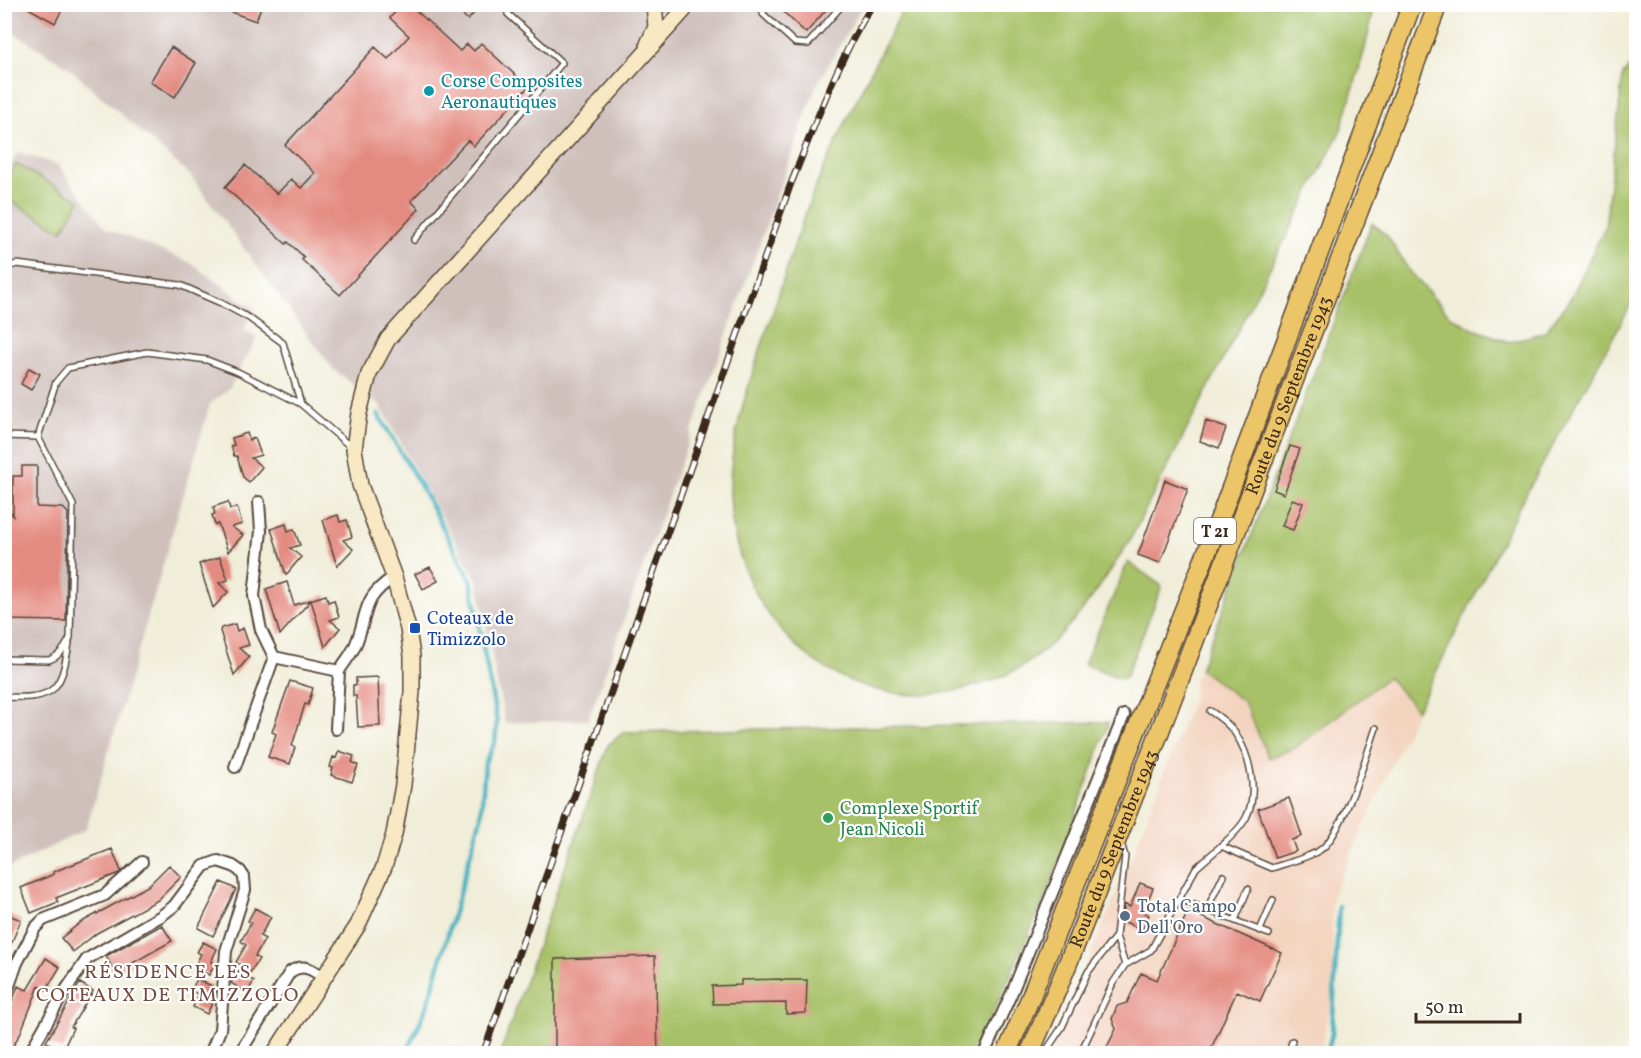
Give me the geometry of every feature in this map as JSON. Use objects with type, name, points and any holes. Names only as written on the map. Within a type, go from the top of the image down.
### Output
[{"type":"main road","points":[[655,4],[664,10],[674,12],[688,7]]},
{"type":"main road","points":[[645,52],[656,27],[655,4]]},
{"type":"main road","name":"Route du 9 Septembre 1943","points":[[1006,1053],[1030,999],[1212,539],[1412,4]]},
{"type":"main road","name":"Route du 9 Septembre 1943","points":[[1029,1053],[1052,1003],[1153,749],[1438,4]]},
{"type":"main road","points":[[274,1053],[358,925],[384,867],[394,834],[403,785],[412,692],[412,656],[408,629],[394,577],[360,485],[354,449],[359,413],[369,374],[388,339],[688,7]]},
{"type":"street","points":[[235,767],[274,657],[261,630],[254,596],[260,543],[259,502]]},
{"type":"street","points":[[336,729],[339,671],[355,645],[371,598],[394,577]]},
{"type":"street","points":[[274,657],[339,671]]},
{"type":"street","points":[[984,1053],[1017,979],[1124,715]]},
{"type":"street","points":[[29,1053],[63,994],[87,959],[166,912],[182,896],[204,866],[218,861],[240,871],[244,877],[245,890],[226,951],[220,1030],[210,1053]]},
{"type":"street","points":[[4,1000],[17,963],[35,928],[43,920],[105,895],[142,862]]},
{"type":"street","points":[[239,1053],[290,972],[303,966],[311,968],[324,978]]},
{"type":"lane","points":[[414,240],[562,63],[508,14],[507,4]]},
{"type":"lane","points":[[763,4],[763,14],[795,43],[808,44],[843,4]]},
{"type":"lane","points":[[4,268],[17,264],[180,285],[221,303],[249,318],[283,343],[301,404]]},
{"type":"lane","points":[[4,698],[36,698],[50,692],[65,670],[70,638],[73,505],[38,437],[56,382],[68,368],[147,352],[207,360],[238,372],[301,404],[354,449]]},
{"type":"lane","points":[[4,436],[38,437]]},
{"type":"lane","points":[[4,659],[49,660],[56,657],[70,638]]},
{"type":"lane","points":[[1080,1053],[1113,983],[1125,965],[1151,950],[1196,868],[1235,833],[1247,817],[1251,798],[1251,773],[1245,752],[1235,733],[1223,720],[1210,711]]},
{"type":"lane","points":[[1221,846],[1272,868],[1321,849],[1340,823],[1376,728]]},
{"type":"lane","points":[[1118,833],[1125,856],[1116,936],[1125,965]]},
{"type":"lane","points":[[1207,909],[1222,876]]},
{"type":"lane","points":[[1234,920],[1248,889]]},
{"type":"lane","points":[[1179,899],[1269,934]]},
{"type":"lane","points":[[1260,930],[1273,900]]},
{"type":"lane","points":[[1044,1053],[1062,1027],[1088,972],[1116,936]]},
{"type":"lane","points":[[1289,1053],[1292,1041]]},
{"type":"shaded area","points":[[4,5],[863,5],[816,87],[588,720],[505,723],[478,582],[379,404],[333,369],[190,175],[68,67],[5,27]]},
{"type":"shaded area","points":[[18,152],[58,165],[106,228],[191,263],[254,309],[244,329],[257,338],[230,388],[210,404],[86,829],[5,870],[4,177]]},
{"type":"shaded area","points":[[1200,669],[1244,702],[1269,758],[1295,748],[1389,677],[1417,710],[1332,896],[1334,990],[1320,1053],[1052,1054],[1066,1013],[1138,841],[1194,695],[1194,682]]},
{"type":"green space","points":[[905,5],[1375,5],[1341,130],[1131,538],[1109,573],[1071,624],[1041,653],[1024,665],[978,685],[930,694],[885,692],[843,678],[806,654],[775,623],[751,584],[736,541],[730,493],[737,428],[756,362],[804,218],[838,139]]},
{"type":"green space","points":[[1636,59],[1636,293],[1627,312],[1520,505],[1417,710],[1388,677],[1295,748],[1269,758],[1244,702],[1200,669],[1372,223],[1388,237],[1410,272],[1450,316],[1474,329],[1509,342],[1545,332],[1572,296],[1605,227],[1623,74]]},
{"type":"green space","points":[[16,164],[80,200],[62,231],[5,198],[5,185]]},
{"type":"green space","points":[[1128,562],[1162,586],[1126,676],[1122,679],[1084,664]]},
{"type":"green space","name":"Complexe Sportif Jean Nicoli","points":[[1109,722],[1048,891],[975,1053],[500,1054],[608,745],[624,732]]},
{"type":"building","points":[[21,4],[65,4],[55,23]]},
{"type":"building","points":[[214,4],[262,4],[256,21],[214,6]]},
{"type":"building","points":[[402,4],[409,4],[460,51],[467,44],[474,51],[481,43],[528,87],[474,146],[468,140],[411,201],[419,209],[340,295],[302,260],[304,257],[288,242],[286,244],[225,187],[245,165],[277,194],[291,179],[301,188],[315,173],[285,145],[375,47],[388,59],[409,36],[390,18]]},
{"type":"building","points":[[451,4],[482,4],[468,20]]},
{"type":"building","points":[[775,4],[831,4],[806,33]]},
{"type":"building","points":[[171,47],[196,63],[175,97],[150,82]]},
{"type":"building","points":[[29,368],[40,374],[31,390],[21,384]]},
{"type":"building","points":[[1206,421],[1226,428],[1219,448],[1200,441]]},
{"type":"building","points":[[247,433],[249,440],[255,438],[261,455],[251,458],[262,467],[249,482],[243,477],[237,456],[234,456],[231,446],[234,445],[232,438]]},
{"type":"building","points":[[1290,446],[1300,449],[1284,494],[1274,490]]},
{"type":"building","points":[[22,466],[37,466],[37,507],[63,508],[68,513],[66,621],[4,620],[4,500],[13,516],[13,476],[22,476]]},
{"type":"building","points":[[1165,480],[1188,489],[1160,563],[1138,555]]},
{"type":"building","points":[[1292,499],[1303,503],[1293,530],[1282,526]]},
{"type":"building","points":[[228,502],[230,509],[237,507],[242,524],[232,527],[243,535],[228,552],[218,524],[215,525],[212,515],[215,514],[213,507]]},
{"type":"building","points":[[338,515],[340,522],[347,520],[352,537],[343,540],[353,549],[337,566],[323,520]]},
{"type":"building","points":[[286,524],[288,531],[294,529],[300,545],[290,548],[301,557],[286,575],[271,529]]},
{"type":"building","points":[[220,557],[228,580],[219,583],[228,592],[213,608],[199,564]]},
{"type":"building","points":[[430,567],[438,581],[423,589],[415,574]]},
{"type":"building","points":[[287,582],[294,605],[326,595],[328,602],[334,600],[339,617],[330,620],[340,628],[325,647],[311,600],[280,635],[266,589]]},
{"type":"building","points":[[235,624],[237,631],[243,628],[249,645],[239,648],[249,657],[234,675],[220,631],[221,628]]},
{"type":"building","points":[[378,677],[380,726],[358,727],[353,685],[356,685],[356,678]]},
{"type":"building","points":[[290,681],[313,688],[308,705],[305,704],[292,746],[295,747],[290,764],[268,757],[276,734],[272,732]]},
{"type":"building","points":[[339,751],[354,756],[352,762],[358,765],[352,782],[331,775],[333,768],[330,767],[333,757],[336,758]]},
{"type":"building","points":[[1289,798],[1302,836],[1292,840],[1296,851],[1275,858],[1258,809]]},
{"type":"building","points":[[112,849],[121,871],[119,873],[56,898],[58,902],[31,913],[21,888],[54,874],[53,872]]},
{"type":"building","points":[[169,865],[181,877],[158,900],[97,933],[73,952],[61,938],[80,923],[148,886]]},
{"type":"building","points":[[221,882],[236,889],[213,936],[198,928]]},
{"type":"building","points":[[1140,883],[1153,888],[1143,912],[1149,915],[1142,930],[1123,921],[1124,904],[1130,907]]},
{"type":"building","points":[[255,908],[271,917],[260,936],[265,939],[255,956],[259,959],[247,977],[254,981],[247,993],[231,983],[242,966],[236,962],[246,945],[241,941],[251,923],[248,921]]},
{"type":"building","points":[[1188,911],[1282,953],[1260,1001],[1237,991],[1209,1053],[1104,1053],[1116,1029],[1112,1019],[1117,1006],[1127,1003],[1141,973],[1157,980]]},
{"type":"building","points":[[4,913],[21,920],[5,959],[4,959]]},
{"type":"building","points":[[162,925],[172,941],[115,973],[106,956]]},
{"type":"building","points":[[203,942],[217,949],[211,962],[215,964],[209,975],[194,968],[201,954],[197,952]]},
{"type":"building","points":[[655,956],[658,1053],[555,1053],[555,959]]},
{"type":"building","points":[[46,958],[60,967],[46,990],[39,986],[20,1034],[9,1053],[4,1053],[4,1023],[18,986],[27,990]]},
{"type":"building","points":[[197,979],[212,986],[206,998],[191,991]]},
{"type":"building","points":[[741,980],[807,980],[806,1013],[786,1014],[786,1003],[713,1004],[712,986],[741,985]]},
{"type":"building","points":[[80,983],[93,991],[71,1027],[73,1028],[63,1050],[46,1042]]},
{"type":"building","points":[[198,996],[212,1003],[207,1014],[193,1007]]},
{"type":"waterway","points":[[378,414],[422,488],[471,581],[497,722],[495,742],[485,762],[481,817],[428,1004],[406,1054]]},
{"type":"waterway","points":[[1327,1054],[1332,1034],[1339,906]]},
{"type":"railway","points":[[483,1054],[790,186],[848,48],[873,4]]},
{"type":"place","name":"Corse Composites Aeronautiques","points":[[429,91]]},
{"type":"place","name":"Coteaux de Timizzolo","points":[[415,628]]},
{"type":"place","name":"Complexe Sportif Jean Nicoli","points":[[828,818]]},
{"type":"place","name":"Total Campo Dell'Oro","points":[[1125,916]]},
{"type":"district","name":"RÉSIDENCE LES COTEAUX DE TIMIZZOLO","points":[[168,982]]}]
